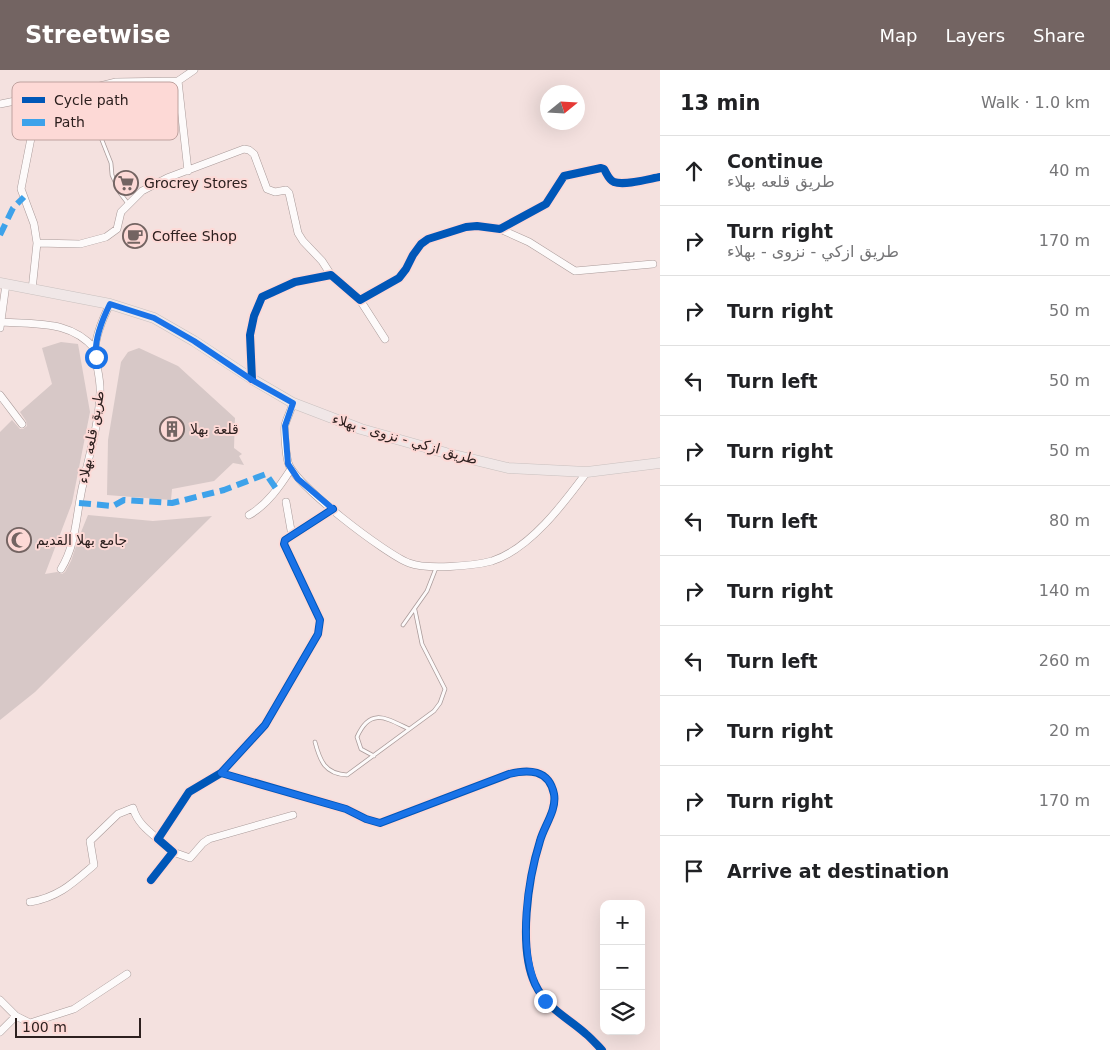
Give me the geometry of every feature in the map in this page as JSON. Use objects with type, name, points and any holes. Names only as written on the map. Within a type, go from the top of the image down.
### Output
[{"type":"main road","name":"طريق ازكي - نزوى - بهلاء","points":[[3,284],[110,304],[154,318],[194,341],[252,380],[293,403],[361,429],[446,453],[508,468],[587,472],[660,463]]},
{"type":"street","points":[[116,82],[178,81],[194,70]]},
{"type":"street","points":[[178,81],[188,171]]},
{"type":"street","points":[[30,140],[20,189],[34,224],[37,243],[32,290]]},
{"type":"street","points":[[37,243],[80,244],[106,237],[117,229],[122,212],[142,191],[167,178],[238,151],[249,150],[254,154],[267,189],[275,192],[286,190],[288,193],[298,233],[302,241],[322,261],[331,275],[360,300],[385,340]]},
{"type":"street","points":[[500,229],[546,204],[564,176],[600,168],[615,183],[660,177]]},
{"type":"street","points":[[360,300],[399,278],[406,270],[412,255],[428,239],[472,226],[500,229],[529,242],[575,271],[653,264]]},
{"type":"street","points":[[252,380],[250,335],[254,316],[262,297],[295,282],[331,275]]},
{"type":"street","points":[[3,284],[1,325],[63,327],[81,335],[95,349]]},
{"type":"street","name":"طريق قلعه بهلاء","points":[[60,569],[73,542],[80,498],[100,404],[100,383],[95,349],[99,331],[110,304]]},
{"type":"street","points":[[0,395],[22,424]]},
{"type":"street","points":[[293,403],[285,426],[288,464],[298,479],[375,544],[409,563],[436,568],[491,561],[512,552],[538,530],[587,472]]},
{"type":"street","points":[[249,516],[260,508],[272,495],[291,469]]},
{"type":"street","points":[[286,502],[292,536]]},
{"type":"street","points":[[158,839],[190,792],[221,773],[265,725],[318,634],[320,620],[285,549],[285,540],[333,509]]},
{"type":"street","points":[[221,773],[346,809],[366,819],[380,823],[509,774],[524,770],[538,772],[549,781],[554,794],[552,809],[540,840],[530,881],[526,924],[528,960],[534,982],[545,1001],[562,1017],[586,1033],[602,1050]]},
{"type":"street","points":[[30,902],[54,896],[66,889],[94,865],[90,841],[118,814],[133,808],[142,825],[173,852],[190,858],[209,839],[293,815]]},
{"type":"street","points":[[151,880],[173,852]]},
{"type":"street","points":[[0,1000],[16,1016],[30,1023],[74,1009],[127,974]]},
{"type":"street","points":[[0,1032],[16,1016]]},
{"type":"lane","points":[[102,140],[111,163],[112,175],[120,193],[129,205]]},
{"type":"lane","points":[[403,626],[428,591],[436,568]]},
{"type":"lane","points":[[316,742],[322,763],[327,768],[341,775],[347,775],[434,711],[440,703],[445,689],[422,644],[415,610]]},
{"type":"lane","points":[[374,756],[361,749],[357,737],[364,724],[370,718],[389,719],[409,729]]},
{"type":"building","points":[[61,342],[78,344],[90,412],[72,503],[45,574],[57,572],[62,574],[65,572],[88,515],[153,521],[212,516],[35,692],[0,720],[0,432],[12,420],[20,429],[27,426],[20,412],[52,384],[42,348]]},
{"type":"building","name":"قلعة بهلا","points":[[139,348],[178,366],[235,418],[234,448],[242,454],[239,456],[244,465],[233,463],[214,481],[172,489],[171,500],[107,495],[108,440],[121,362],[128,352]]},
{"type":"marked path","points":[[0,235],[13,208],[24,197]]},
{"type":"marked path","points":[[79,503],[113,506],[124,500],[172,503],[224,490],[266,474],[277,490]]},
{"type":"cycle path","points":[[252,379],[250,335],[254,316],[262,297],[295,282],[331,275],[360,300],[399,278],[421,244],[428,239],[466,227],[477,226],[500,229],[546,204],[564,176],[601,168],[604,169],[611,180],[618,183],[630,183],[660,177]]},
{"type":"cycle path","points":[[151,880],[173,852],[158,839],[189,792],[221,773],[265,725],[318,634],[320,620],[284,544],[285,540],[333,509]]},
{"type":"cycle path","points":[[221,773],[346,809],[366,819],[380,823],[509,774],[530,772],[543,775],[548,780],[554,794],[554,806],[542,835],[529,893],[526,933],[530,969],[535,984],[545,1000],[602,1050]]},
{"type":"place","name":"Grocrey Stores","points":[[126,183]]},
{"type":"place","name":"Coffee Shop","points":[[135,236]]},
{"type":"place","name":"قلعة بهلا","points":[[172,429]]},
{"type":"place","name":"جامع بهلا القديم","points":[[19,540]]},
{"type":"route","points":[[96,357],[95,349],[99,331],[110,304],[154,318],[194,341],[252,380],[293,403],[285,426],[288,464],[298,479],[333,509],[285,540],[284,544],[320,620],[318,634],[265,725],[221,773],[346,809],[366,819],[380,823],[509,774],[524,770],[538,772],[549,781],[554,794],[552,809],[540,840],[530,881],[526,924],[528,960],[534,982],[545,1001]]}]
